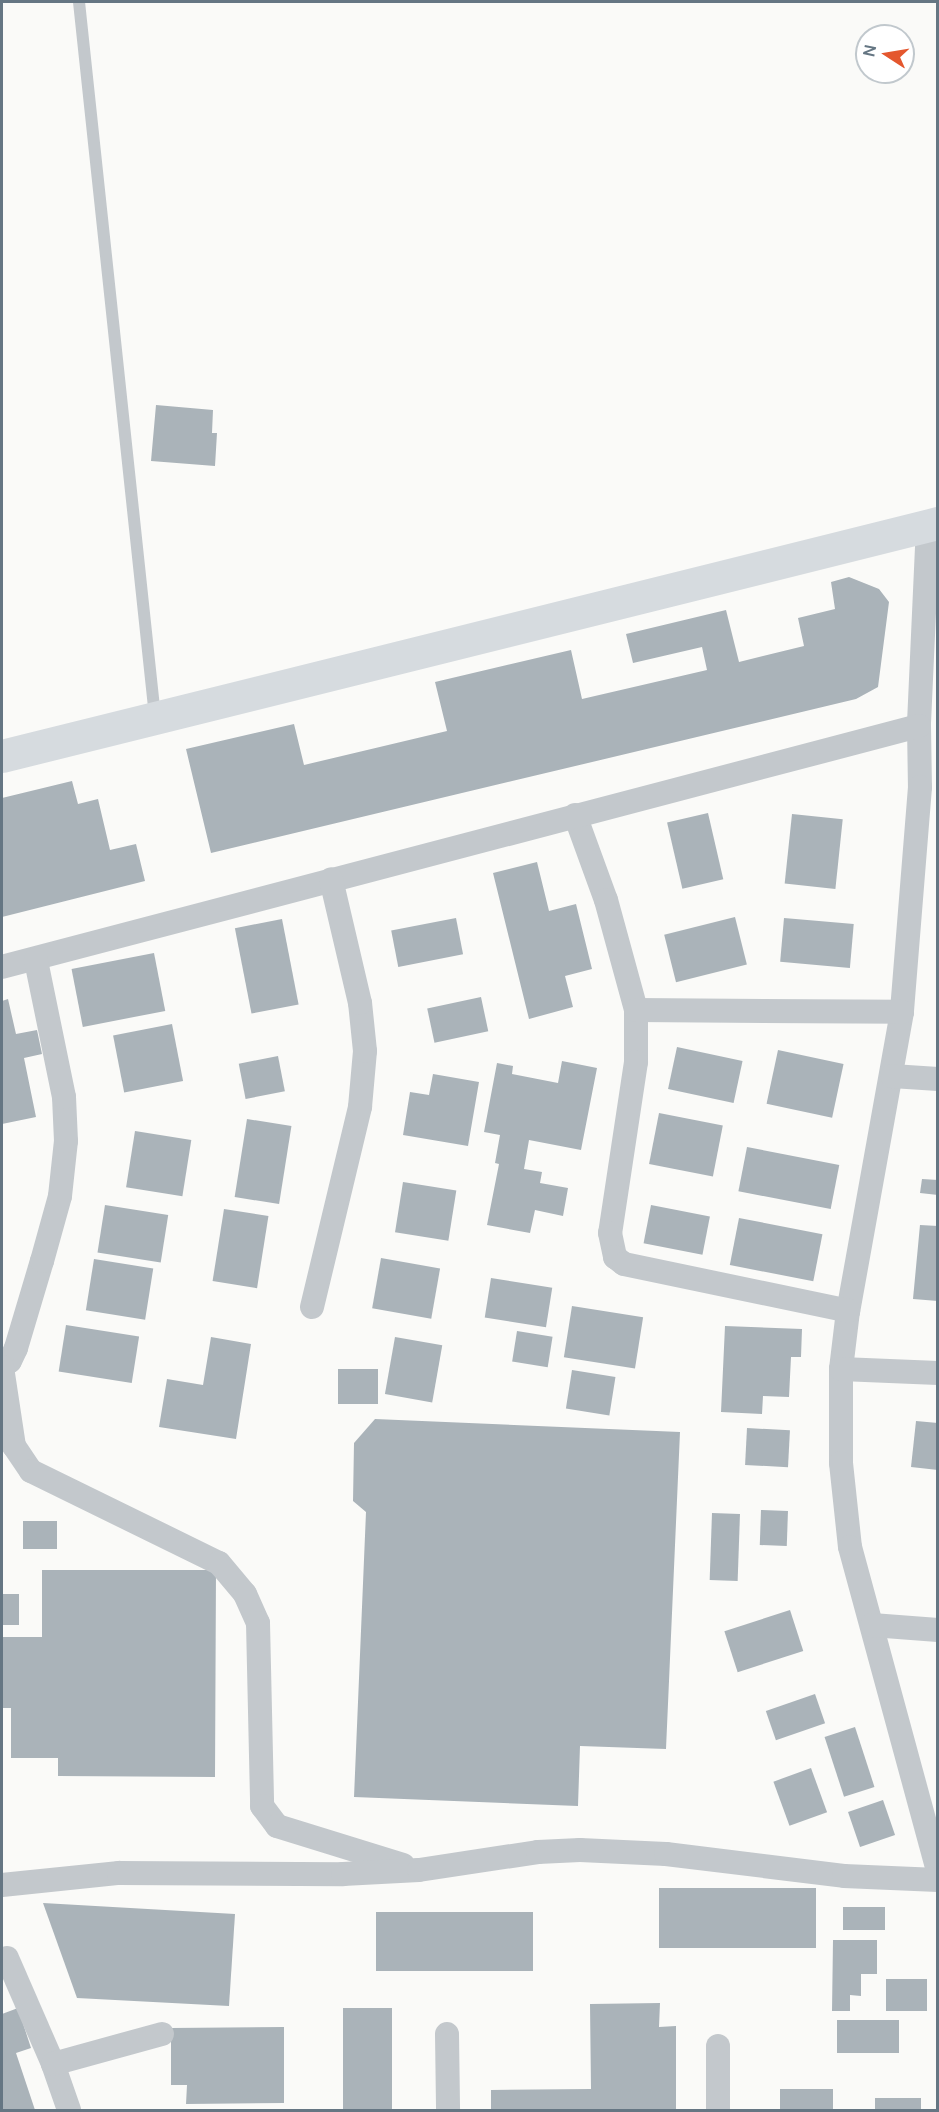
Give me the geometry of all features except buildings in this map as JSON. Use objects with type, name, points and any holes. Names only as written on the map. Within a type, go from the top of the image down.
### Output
[{"type":"street","points":[[2,756],[933,524],[918,726],[929,787],[902,1012],[848,1311],[841,1369],[841,1463],[850,1547],[938,1870]]},
{"type":"street","points":[[2,967],[36,960],[331,879],[918,726]]},
{"type":"street","points":[[575,815],[606,900],[636,1010],[636,1062],[610,1233],[615,1257],[624,1264],[848,1311]]},
{"type":"street","points":[[312,1307],[360,1107],[365,1051],[360,1003],[331,879]]},
{"type":"street","points":[[36,960],[64,1097],[66,1141],[60,1196],[42,1261],[16,1348],[10,1360],[2,1367],[14,1446],[31,1471],[219,1563],[245,1594],[258,1623],[262,1806],[277,1826],[419,1870]]},
{"type":"street","points":[[636,1010],[902,1012]]},
{"type":"street","points":[[892,1076],[938,1079]]},
{"type":"street","points":[[841,1369],[938,1372]]},
{"type":"street","points":[[872,1625],[938,1630]]},
{"type":"street","points":[[2,1885],[119,1873],[343,1874],[419,1870],[538,1852],[625,1851],[844,1876],[938,1880]]},
{"type":"street","points":[[7,1958],[53,2064],[69,2110]]},
{"type":"street","points":[[53,2064],[162,2034]]},
{"type":"street","points":[[447,2034],[448,2110]]},
{"type":"street","points":[[718,2046],[718,2110]]},
{"type":"lane","points":[[79,2],[155,718]]}]
